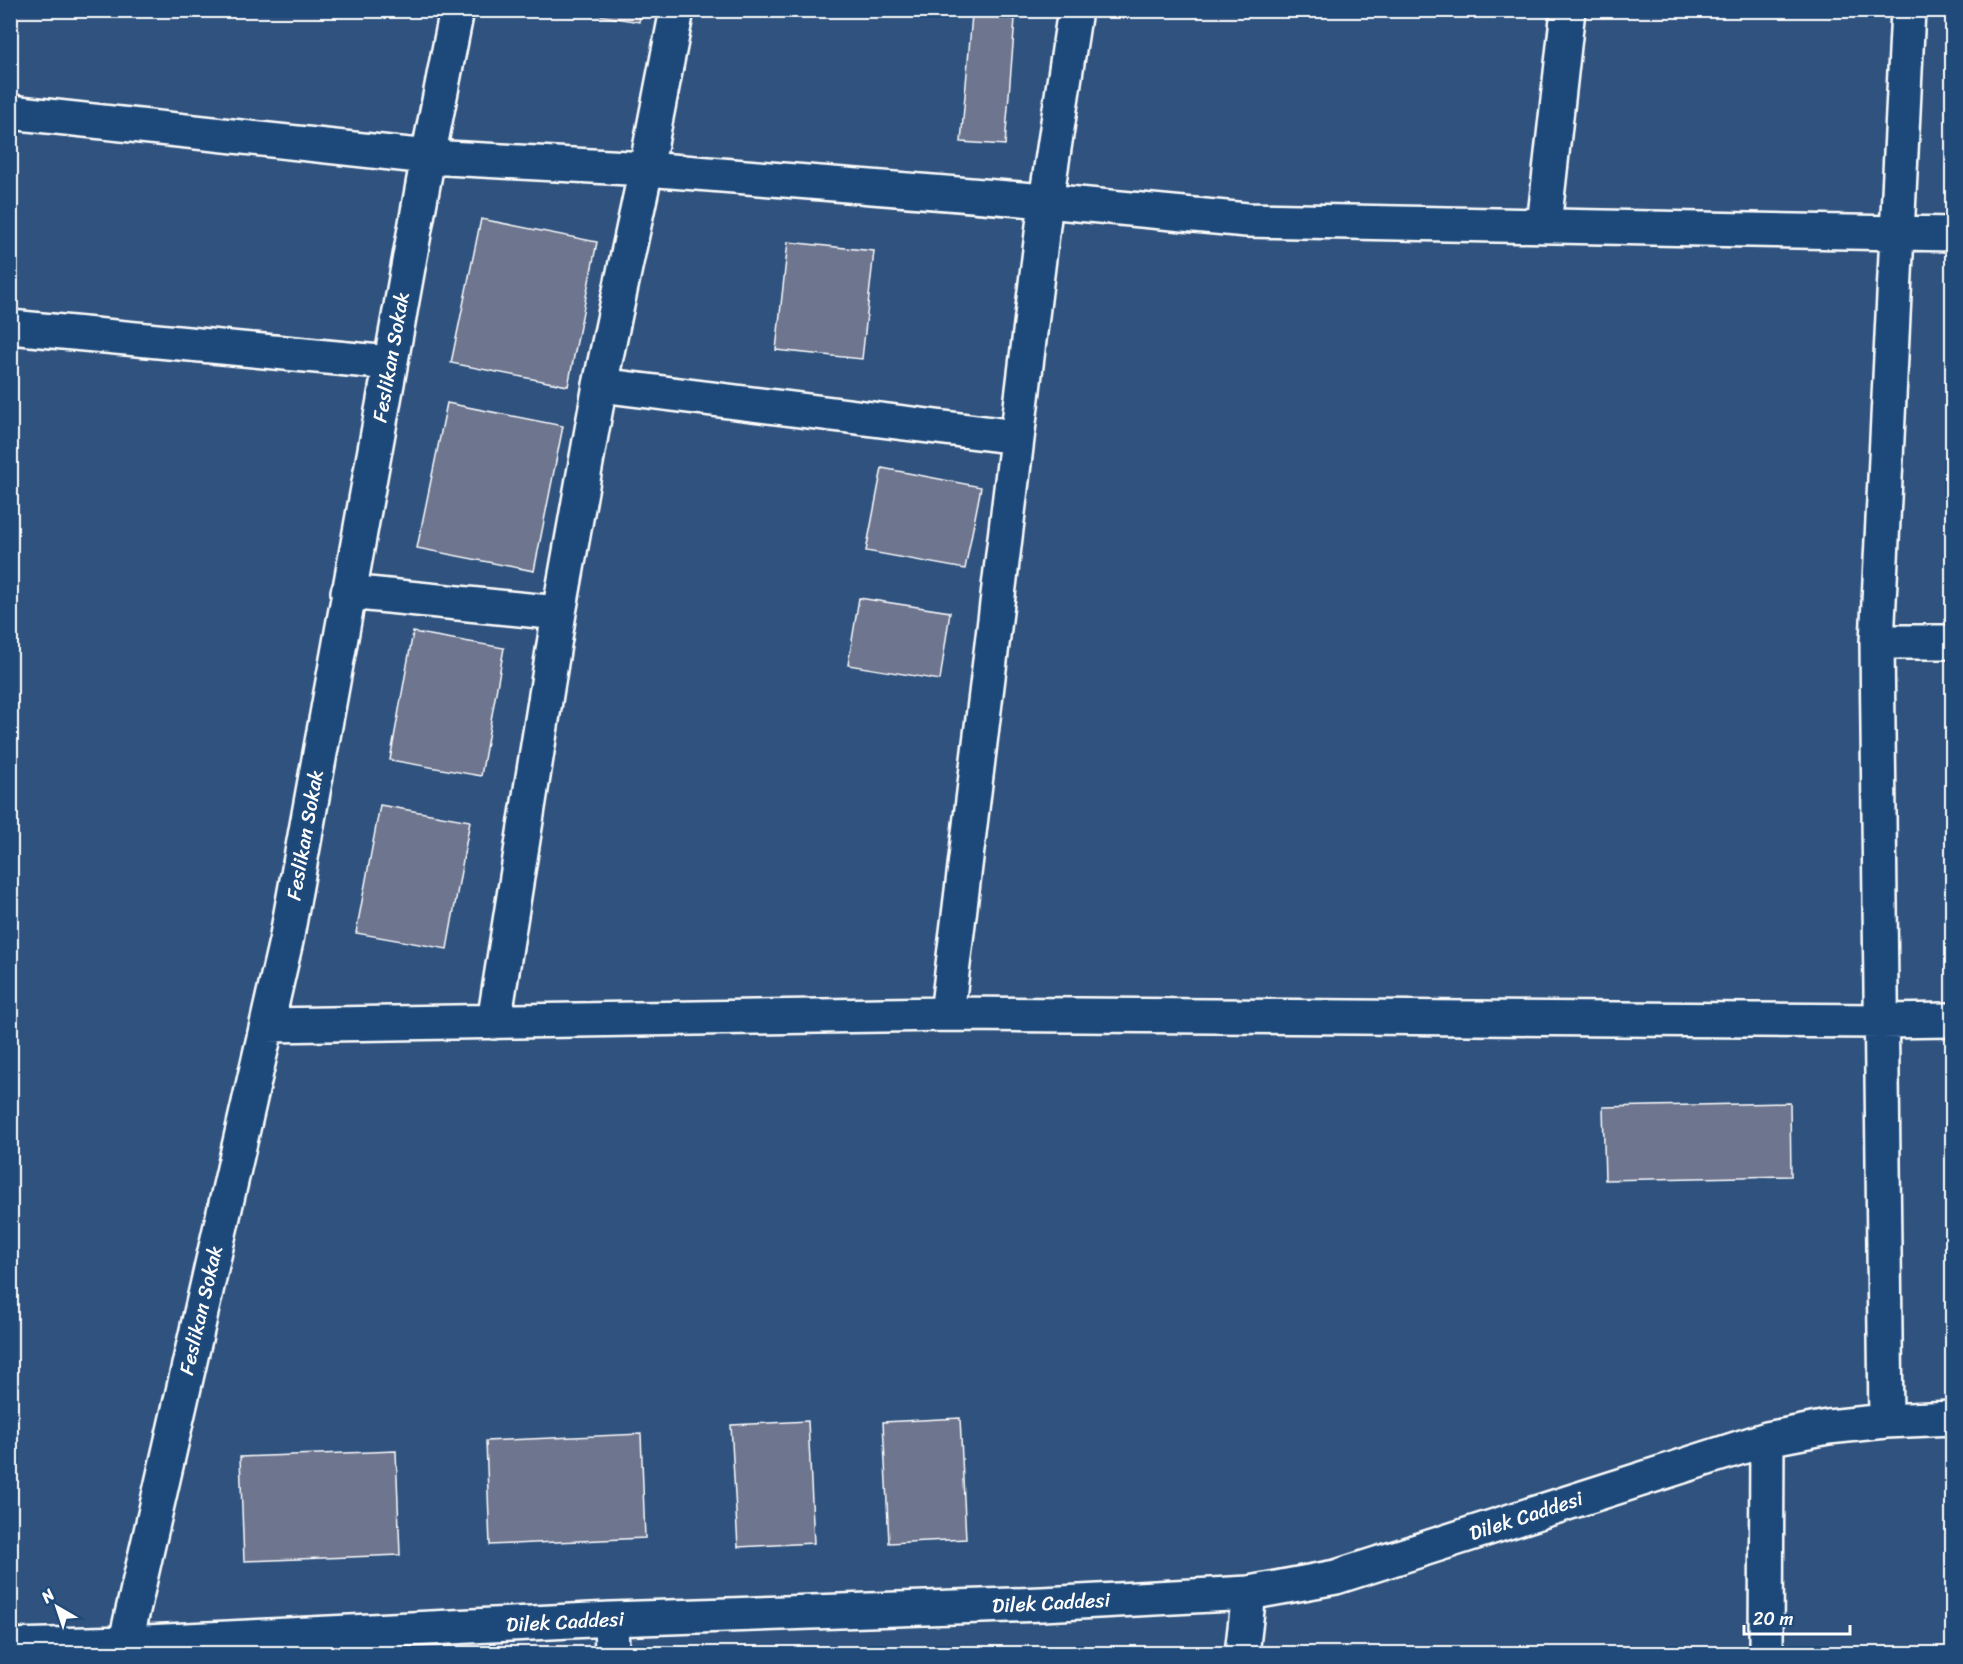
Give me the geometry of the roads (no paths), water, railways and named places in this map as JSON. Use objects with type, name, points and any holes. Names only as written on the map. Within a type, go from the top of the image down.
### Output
[{"type":"street","name":"Feslikan Sokak","points":[[125,1648],[285,941],[428,157],[457,10]]},
{"type":"street","points":[[494,1022],[559,613],[600,385],[646,170],[677,10]]},
{"type":"street","points":[[947,1014],[1046,201],[1075,10]]},
{"type":"street","points":[[1544,225],[1568,10]]},
{"type":"street","points":[[1886,1421],[1876,642],[1908,10]]},
{"type":"street","points":[[10,112],[428,157],[646,170],[1046,201],[1247,220],[1953,234]]},
{"type":"street","points":[[10,327],[390,363]]},
{"type":"street","points":[[600,385],[1017,437]]},
{"type":"street","points":[[348,591],[559,613]]},
{"type":"street","points":[[1876,642],[1953,642]]},
{"type":"street","points":[[267,1025],[947,1014],[1953,1020]]},
{"type":"street","name":"Dilek Caddesi","points":[[10,1646],[125,1648],[611,1619],[1042,1604],[1249,1593],[1336,1577],[1767,1439],[1828,1427],[1886,1421],[1953,1418]]},
{"type":"street","points":[[1766,1653],[1767,1439]]},
{"type":"street","points":[[1242,1653],[1249,1593]]},
{"type":"street","points":[[611,1619],[612,1653]]}]
